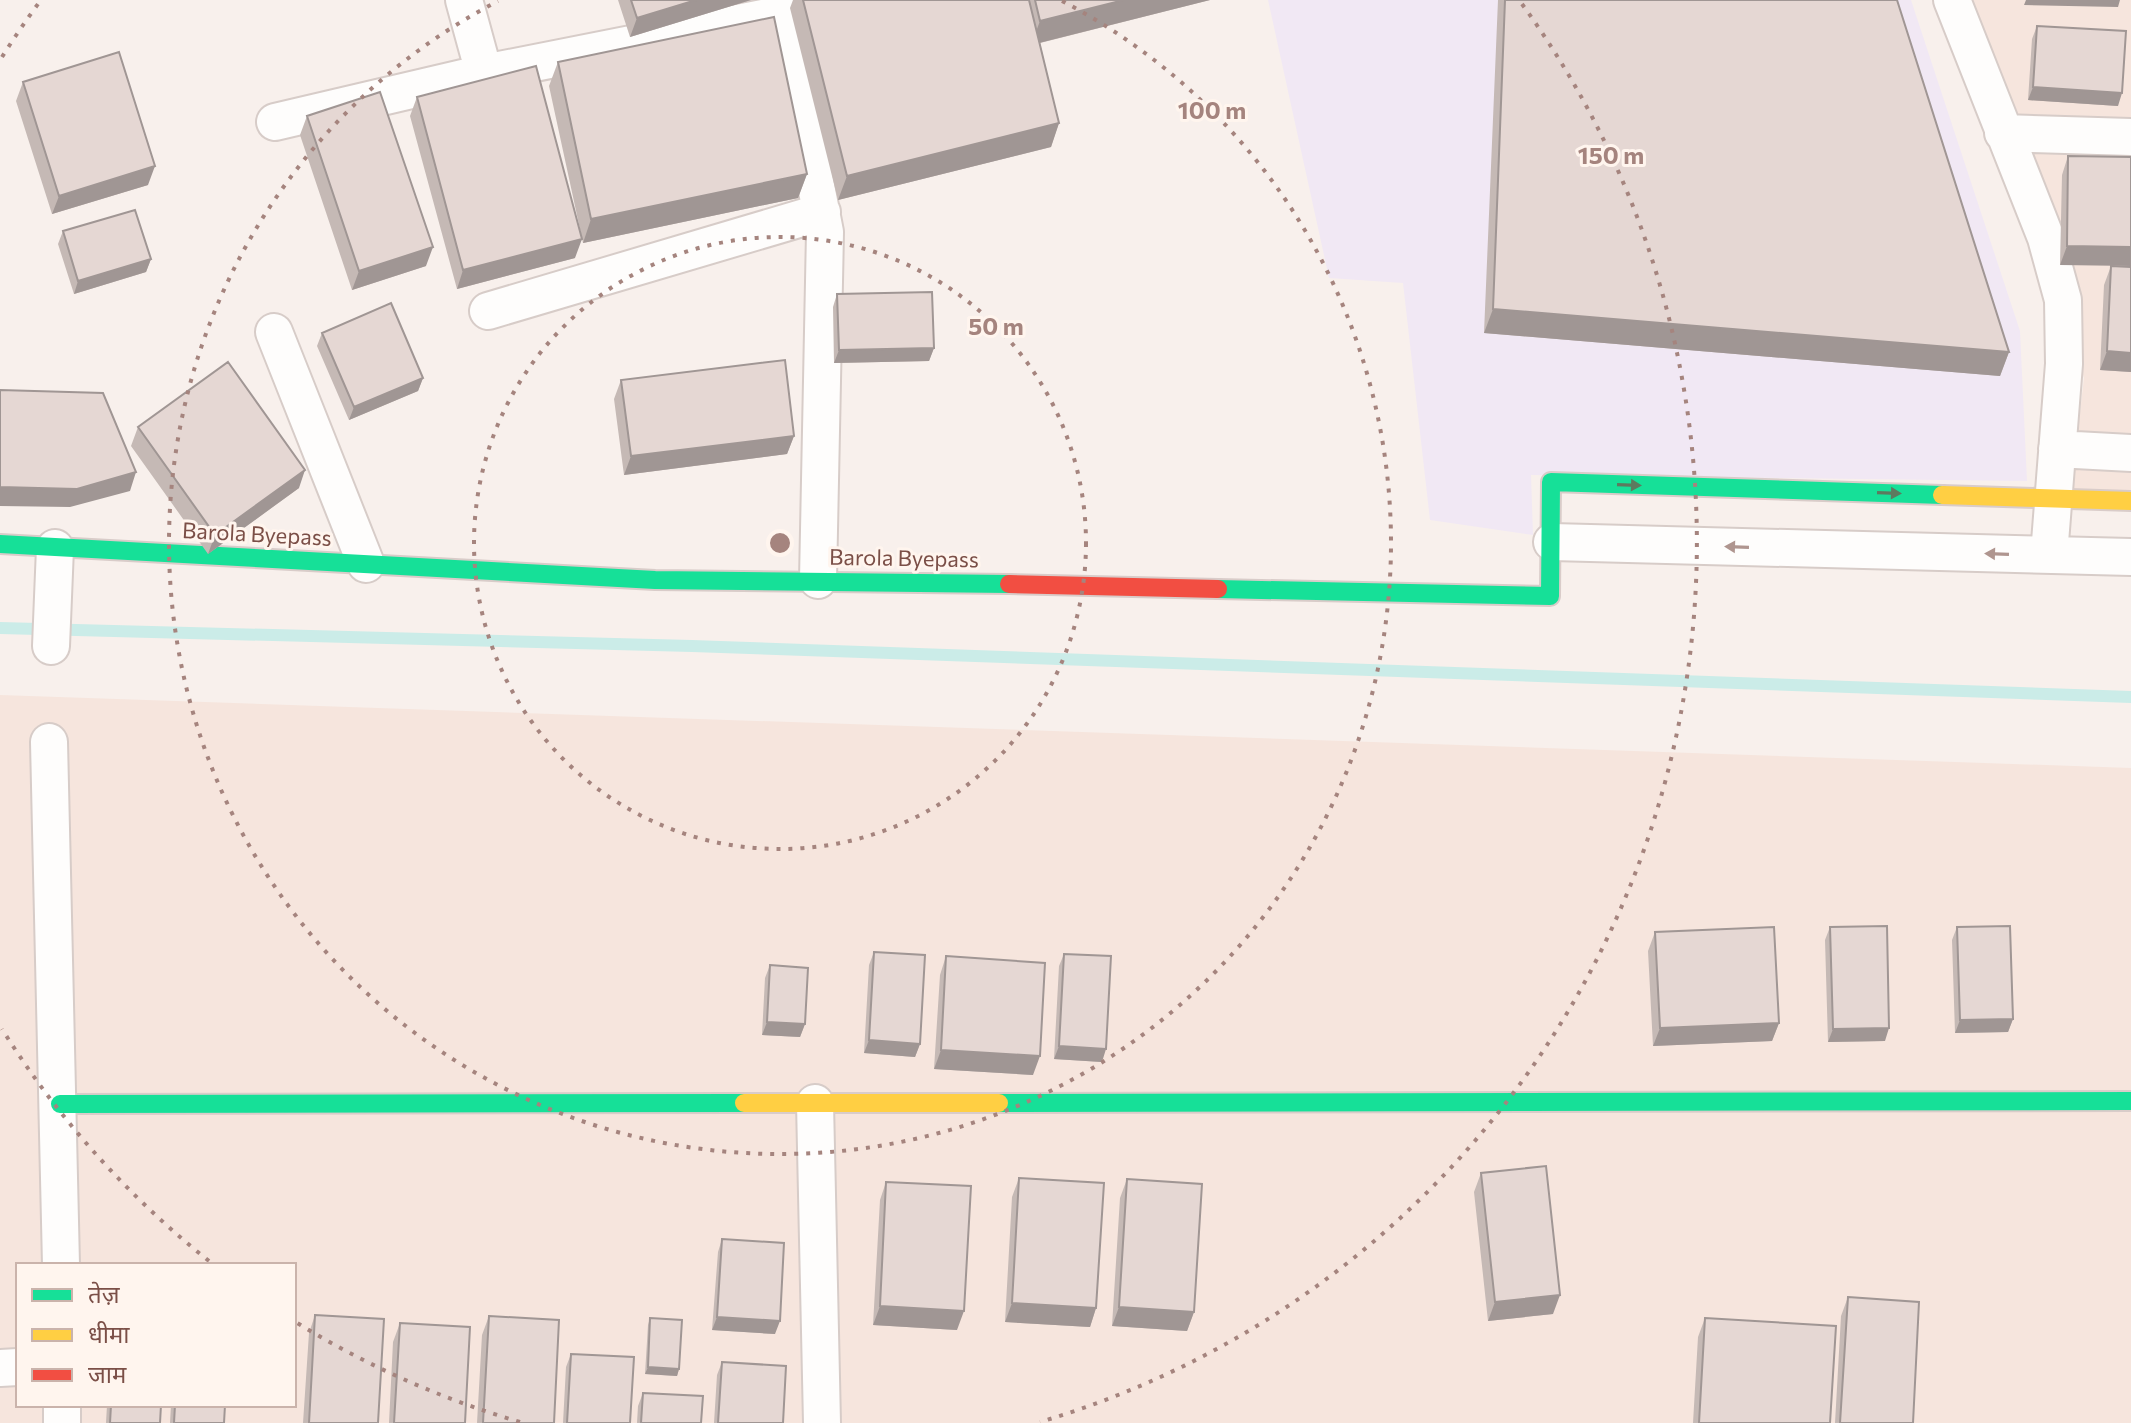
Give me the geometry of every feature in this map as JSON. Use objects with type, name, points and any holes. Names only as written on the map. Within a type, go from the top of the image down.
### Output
[{"type":"street","points":[[464,0],[484,73]]},
{"type":"street","points":[[1952,0],[2046,238],[2063,300],[2064,364],[2049,555]]},
{"type":"street","points":[[275,122],[782,7],[825,232],[825,365],[818,580]]},
{"type":"street","points":[[2003,133],[2131,137]]},
{"type":"street","points":[[488,311],[822,212]]},
{"type":"street","points":[[274,332],[366,564]]},
{"type":"street","points":[[2057,449],[2131,453]]},
{"type":"street","name":"Barola Byepass","points":[[0,544],[655,580],[818,580],[1550,596],[1551,482],[2053,499]]},
{"type":"street","points":[[2053,499],[2131,501]]},
{"type":"street","points":[[1552,542],[2131,557]]},
{"type":"street","points":[[51,646],[55,548]]},
{"type":"street","points":[[49,742],[60,1104],[61,1263]]},
{"type":"street","points":[[60,1104],[2131,1101]]},
{"type":"street","points":[[815,1103],[822,1423]]},
{"type":"shaded area","points":[[1268,0],[1911,0],[2020,331],[2027,481],[1531,475],[1533,535],[1430,520],[1403,283],[1329,278]]},
{"type":"shaded area","points":[[1968,0],[2131,0],[2131,492],[2071,490],[2084,378]]},
{"type":"shaded area","points":[[0,695],[2131,768],[2131,1423],[0,1423]]},
{"type":"building","points":[[631,0],[696,0],[637,18]]},
{"type":"building","points":[[803,0],[1029,0],[1059,123],[847,176]]},
{"type":"building","points":[[1035,0],[1124,0],[1040,21]]},
{"type":"building","points":[[1505,0],[1897,0],[2009,352],[1493,309]]},
{"type":"building","points":[[774,17],[807,174],[591,219],[558,62]]},
{"type":"building","points":[[2037,26],[2126,31],[2122,93],[2033,87]]},
{"type":"building","points":[[119,52],[155,166],[59,196],[23,82]]},
{"type":"building","points":[[536,66],[582,239],[463,270],[417,97]]},
{"type":"building","points":[[380,92],[433,247],[359,271],[307,116]]},
{"type":"building","points":[[2068,156],[2131,157],[2131,247],[2067,246]]},
{"type":"building","points":[[135,210],[151,259],[78,281],[63,231]]},
{"type":"building","points":[[2111,266],[2131,267],[2131,353],[2107,351]]},
{"type":"building","points":[[932,292],[934,348],[839,350],[837,294]]},
{"type":"building","points":[[391,303],[423,378],[354,407],[322,333]]},
{"type":"building","points":[[785,360],[794,436],[631,456],[621,380]]},
{"type":"building","points":[[228,362],[305,470],[215,535],[138,427]]},
{"type":"building","points":[[0,390],[103,393],[136,472],[77,489],[0,487]]},
{"type":"building","points":[[1887,926],[1889,1028],[1833,1029],[1830,927]]},
{"type":"building","points":[[2010,926],[2013,1019],[1960,1020],[1957,927]]},
{"type":"building","points":[[1774,927],[1779,1023],[1660,1028],[1655,932]]},
{"type":"building","points":[[874,952],[925,955],[920,1044],[869,1040]]},
{"type":"building","points":[[1064,954],[1111,956],[1106,1049],[1059,1046]]},
{"type":"building","points":[[946,956],[1045,963],[1040,1056],[941,1050]]},
{"type":"building","points":[[770,965],[808,968],[805,1024],[767,1022]]},
{"type":"building","points":[[1546,1166],[1560,1295],[1495,1302],[1481,1173]]},
{"type":"building","points":[[1019,1178],[1104,1183],[1096,1308],[1012,1303]]},
{"type":"building","points":[[1127,1179],[1202,1184],[1194,1312],[1119,1307]]},
{"type":"building","points":[[886,1182],[971,1186],[964,1311],[880,1306]]},
{"type":"building","points":[[722,1239],[784,1243],[780,1321],[717,1317]]},
{"type":"building","points":[[1848,1297],[1919,1302],[1913,1423],[1840,1423]]},
{"type":"building","points":[[315,1315],[384,1319],[378,1423],[309,1423]]},
{"type":"building","points":[[489,1316],[559,1320],[554,1423],[483,1423]]},
{"type":"building","points":[[650,1318],[682,1320],[679,1369],[648,1367]]},
{"type":"building","points":[[1705,1318],[1836,1326],[1830,1423],[1699,1423]]},
{"type":"building","points":[[400,1323],[470,1327],[465,1423],[394,1423]]},
{"type":"building","points":[[571,1354],[634,1357],[630,1423],[567,1423]]},
{"type":"building","points":[[722,1362],[786,1366],[783,1423],[718,1423]]},
{"type":"building","points":[[643,1393],[703,1396],[701,1423],[641,1423]]},
{"type":"building","points":[[111,1407],[161,1407],[160,1423],[110,1423]]},
{"type":"building","points":[[175,1407],[225,1407],[224,1423],[174,1423]]},
{"type":"waterway","points":[[0,628],[692,646],[2131,697]]},
{"type":"traffic: fast","points":[[1218,589],[1550,596],[1551,482],[1942,495]]},
{"type":"traffic: fast","points":[[0,544],[655,580],[1009,584]]},
{"type":"traffic: fast","points":[[999,1103],[2131,1101]]},
{"type":"traffic: fast","points":[[60,1104],[744,1103]]},
{"type":"traffic: slow","points":[[1942,495],[2131,501]]},
{"type":"traffic: slow","points":[[744,1103],[999,1103]]},
{"type":"traffic: jam","points":[[1009,584],[1218,589]]}]
